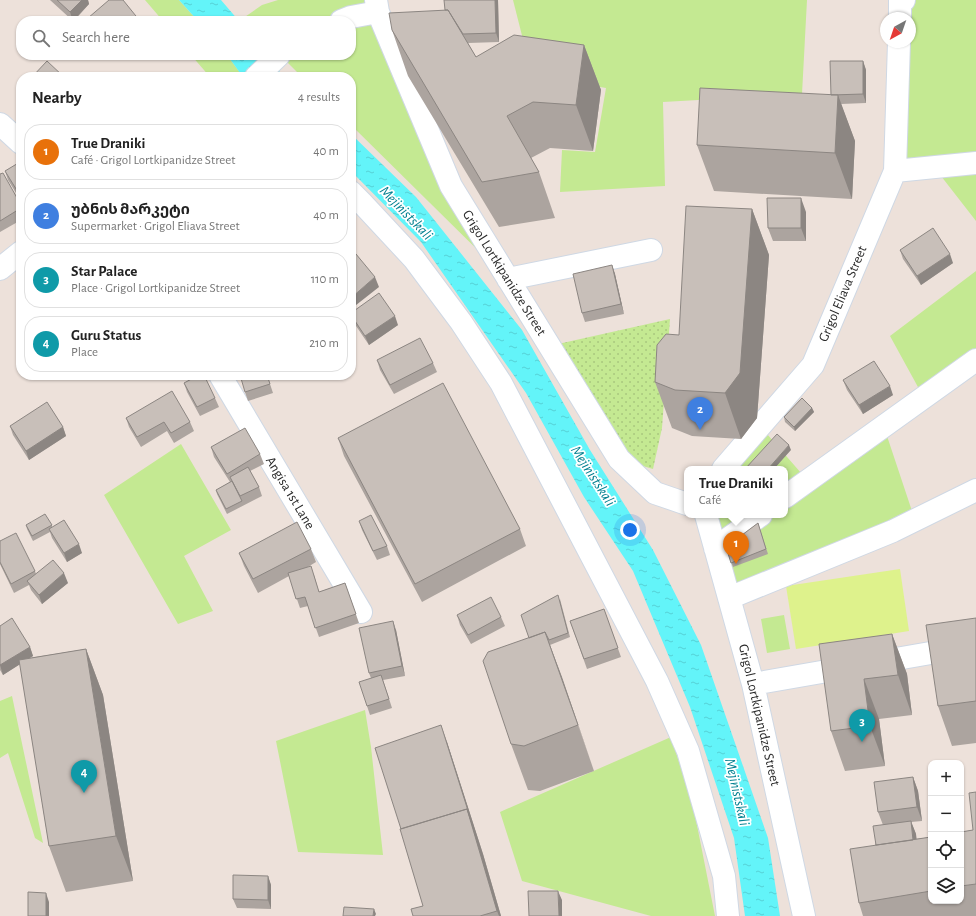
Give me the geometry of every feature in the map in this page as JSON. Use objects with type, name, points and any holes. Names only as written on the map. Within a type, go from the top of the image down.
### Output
[{"type":"street","points":[[353,16],[377,6]]},
{"type":"street","name":"Grigol Lortkipanidze Street","points":[[377,6],[451,186],[619,459],[655,493],[684,503]]},
{"type":"street","points":[[899,48],[895,171],[976,163]]},
{"type":"street","points":[[261,72],[274,60]]},
{"type":"street","points":[[0,124],[16,138]]},
{"type":"street","name":"Grigol Eliava Street","points":[[726,466],[813,365],[895,171]]},
{"type":"street","points":[[356,197],[414,259],[461,322],[501,383],[646,660],[688,751],[724,876],[728,916]]},
{"type":"street","points":[[508,279],[651,250]]},
{"type":"street","points":[[0,268],[16,256]]},
{"type":"street","points":[[788,496],[976,360]]},
{"type":"street","name":"Angisa 1st Lane","points":[[223,380],[361,612]]},
{"type":"street","points":[[730,598],[893,531],[976,490]]},
{"type":"street","name":"Grigol Lortkipanidze Street","points":[[707,518],[753,684],[804,916]]},
{"type":"street","points":[[716,548],[757,518]]},
{"type":"street","points":[[753,684],[976,645]]},
{"type":"green space","points":[[145,0],[179,0],[193,16],[159,16]]},
{"type":"green space","points":[[278,0],[376,0],[378,12],[507,279],[356,130],[356,72],[297,72],[285,60],[356,60],[356,16],[246,16],[262,5]]},
{"type":"green space","points":[[513,0],[807,0],[802,94],[663,102],[665,186],[560,192],[562,150],[595,152],[606,88],[532,75]]},
{"type":"green space","points":[[900,0],[976,0],[976,221],[934,167],[895,171],[899,48],[916,48],[916,12],[907,12]]},
{"type":"green space","points":[[195,60],[231,60],[240,72],[206,72]]},
{"type":"green space","points":[[976,271],[976,360],[924,398],[890,336]]},
{"type":"green space","points":[[670,319],[662,428],[653,469],[619,459],[549,346]]},
{"type":"green space","points":[[760,426],[808,481],[884,427],[915,520],[729,598],[707,518],[788,518],[788,466],[726,466]]},
{"type":"green space","points":[[181,444],[231,530],[184,556],[213,611],[178,624],[104,495]]},
{"type":"green space","points":[[900,569],[909,631],[796,649],[786,586]]},
{"type":"green space","points":[[784,615],[790,649],[767,653],[761,619]]},
{"type":"green space","points":[[12,696],[43,843],[35,838],[8,753],[0,758],[0,701]]},
{"type":"green space","points":[[365,710],[371,747],[383,855],[298,852],[276,741]]},
{"type":"green space","points":[[671,737],[693,805],[715,916],[651,916],[522,881],[500,812]]},
{"type":"water","points":[[179,0],[221,0],[235,16],[193,16]]},
{"type":"water","points":[[231,60],[269,60],[280,72],[239,72]]},
{"type":"water","name":"Mejinistskali","points":[[356,139],[416,197],[522,330],[590,450],[653,550],[701,645],[768,838],[780,916],[745,916],[734,838],[690,707],[633,571],[584,497],[526,393],[421,242],[356,176]]},
{"type":"building","points":[[57,0],[82,0],[70,12]]},
{"type":"building","points":[[109,0],[123,0],[136,16],[90,16]]},
{"type":"building","points":[[444,0],[495,0],[496,33],[463,34],[448,10],[445,10]]},
{"type":"building","points":[[448,10],[476,57],[514,35],[584,45],[576,105],[533,102],[507,116],[539,172],[482,182],[392,30],[389,13]]},
{"type":"building","points":[[47,61],[59,72],[37,72]]},
{"type":"building","points":[[830,61],[863,61],[863,94],[831,95]]},
{"type":"building","points":[[700,88],[838,95],[835,153],[697,145]]},
{"type":"building","points":[[16,164],[16,189],[5,171]]},
{"type":"building","points":[[3,173],[16,196],[16,211],[0,221],[0,174]]},
{"type":"building","points":[[767,198],[801,198],[801,228],[768,228]]},
{"type":"building","points":[[686,206],[752,209],[740,373],[725,393],[675,390],[655,382],[657,345],[666,334],[679,335]]},
{"type":"building","points":[[933,228],[950,254],[917,276],[900,250]]},
{"type":"building","points":[[356,254],[375,277],[356,294]]},
{"type":"building","points":[[612,265],[621,304],[582,313],[573,274]]},
{"type":"building","points":[[379,293],[395,316],[365,336],[356,322],[356,309]]},
{"type":"building","points":[[420,338],[433,363],[390,385],[377,360]]},
{"type":"building","points":[[874,361],[890,386],[859,405],[843,380]]},
{"type":"building","points":[[190,380],[206,380],[215,398],[197,407],[184,383]]},
{"type":"building","points":[[241,380],[269,380],[270,384],[245,392]]},
{"type":"building","points":[[443,383],[520,529],[415,584],[338,438]]},
{"type":"building","points":[[172,391],[190,422],[171,433],[164,422],[137,437],[126,418]]},
{"type":"building","points":[[802,398],[812,408],[794,427],[784,417]]},
{"type":"building","points":[[47,402],[63,427],[26,451],[10,426]]},
{"type":"building","points":[[245,428],[260,454],[227,474],[211,447]]},
{"type":"building","points":[[777,434],[789,445],[771,466],[748,466]]},
{"type":"building","points":[[248,467],[259,487],[240,496],[230,477]]},
{"type":"building","points":[[232,481],[242,501],[226,509],[216,490]]},
{"type":"building","points":[[45,514],[52,525],[32,536],[26,525]]},
{"type":"building","points":[[371,515],[387,546],[373,551],[359,521]]},
{"type":"building","points":[[64,520],[79,544],[64,553],[49,529]]},
{"type":"building","points":[[297,522],[311,549],[253,579],[239,553]]},
{"type":"building","points":[[758,523],[766,549],[731,563],[726,547]]},
{"type":"building","points":[[16,533],[35,571],[11,584],[0,562],[0,541]]},
{"type":"building","points":[[53,560],[64,573],[39,595],[27,581]]},
{"type":"building","points":[[311,566],[319,592],[345,583],[356,614],[315,628],[305,597],[296,599],[288,573]]},
{"type":"building","points":[[558,595],[568,633],[549,640],[545,632],[529,638],[521,615]]},
{"type":"building","points":[[491,597],[501,617],[468,635],[457,615]]},
{"type":"building","points":[[604,609],[618,648],[584,659],[570,621]]},
{"type":"building","points":[[12,618],[30,647],[0,665],[0,626]]},
{"type":"building","points":[[976,618],[976,701],[938,706],[926,625]]},
{"type":"building","points":[[393,621],[402,666],[369,673],[359,628]]},
{"type":"building","points":[[545,632],[578,725],[524,746],[511,744],[483,661],[488,652]]},
{"type":"building","points":[[892,634],[898,675],[864,679],[870,726],[831,731],[819,644]]},
{"type":"building","points":[[86,649],[116,836],[49,846],[19,660]]},
{"type":"building","points":[[381,675],[389,699],[367,706],[359,682]]},
{"type":"building","points":[[441,725],[476,836],[467,809],[401,829],[375,748]]},
{"type":"building","points":[[913,777],[917,807],[878,812],[874,782]]},
{"type":"building","points":[[976,792],[976,884],[964,886],[964,832],[973,830],[969,793]]},
{"type":"building","points":[[467,809],[497,911],[480,916],[413,916],[411,909],[423,906],[400,829]]},
{"type":"building","points":[[911,821],[913,840],[876,845],[873,826]]},
{"type":"building","points":[[928,837],[928,892],[859,903],[850,849]]},
{"type":"building","points":[[233,875],[268,876],[268,900],[233,899]]},
{"type":"building","points":[[528,891],[558,891],[559,916],[529,916]]},
{"type":"building","points":[[28,892],[46,893],[46,916],[28,916]]},
{"type":"building","points":[[344,907],[374,909],[373,916],[343,916]]},
{"type":"place","name":"უბნის მარკეტი","points":[[700,430]]},
{"type":"place","name":"True Draniki","points":[[736,564]]},
{"type":"place","name":"Star Palace","points":[[862,742]]},
{"type":"place","name":"Guru Status","points":[[84,793]]}]
